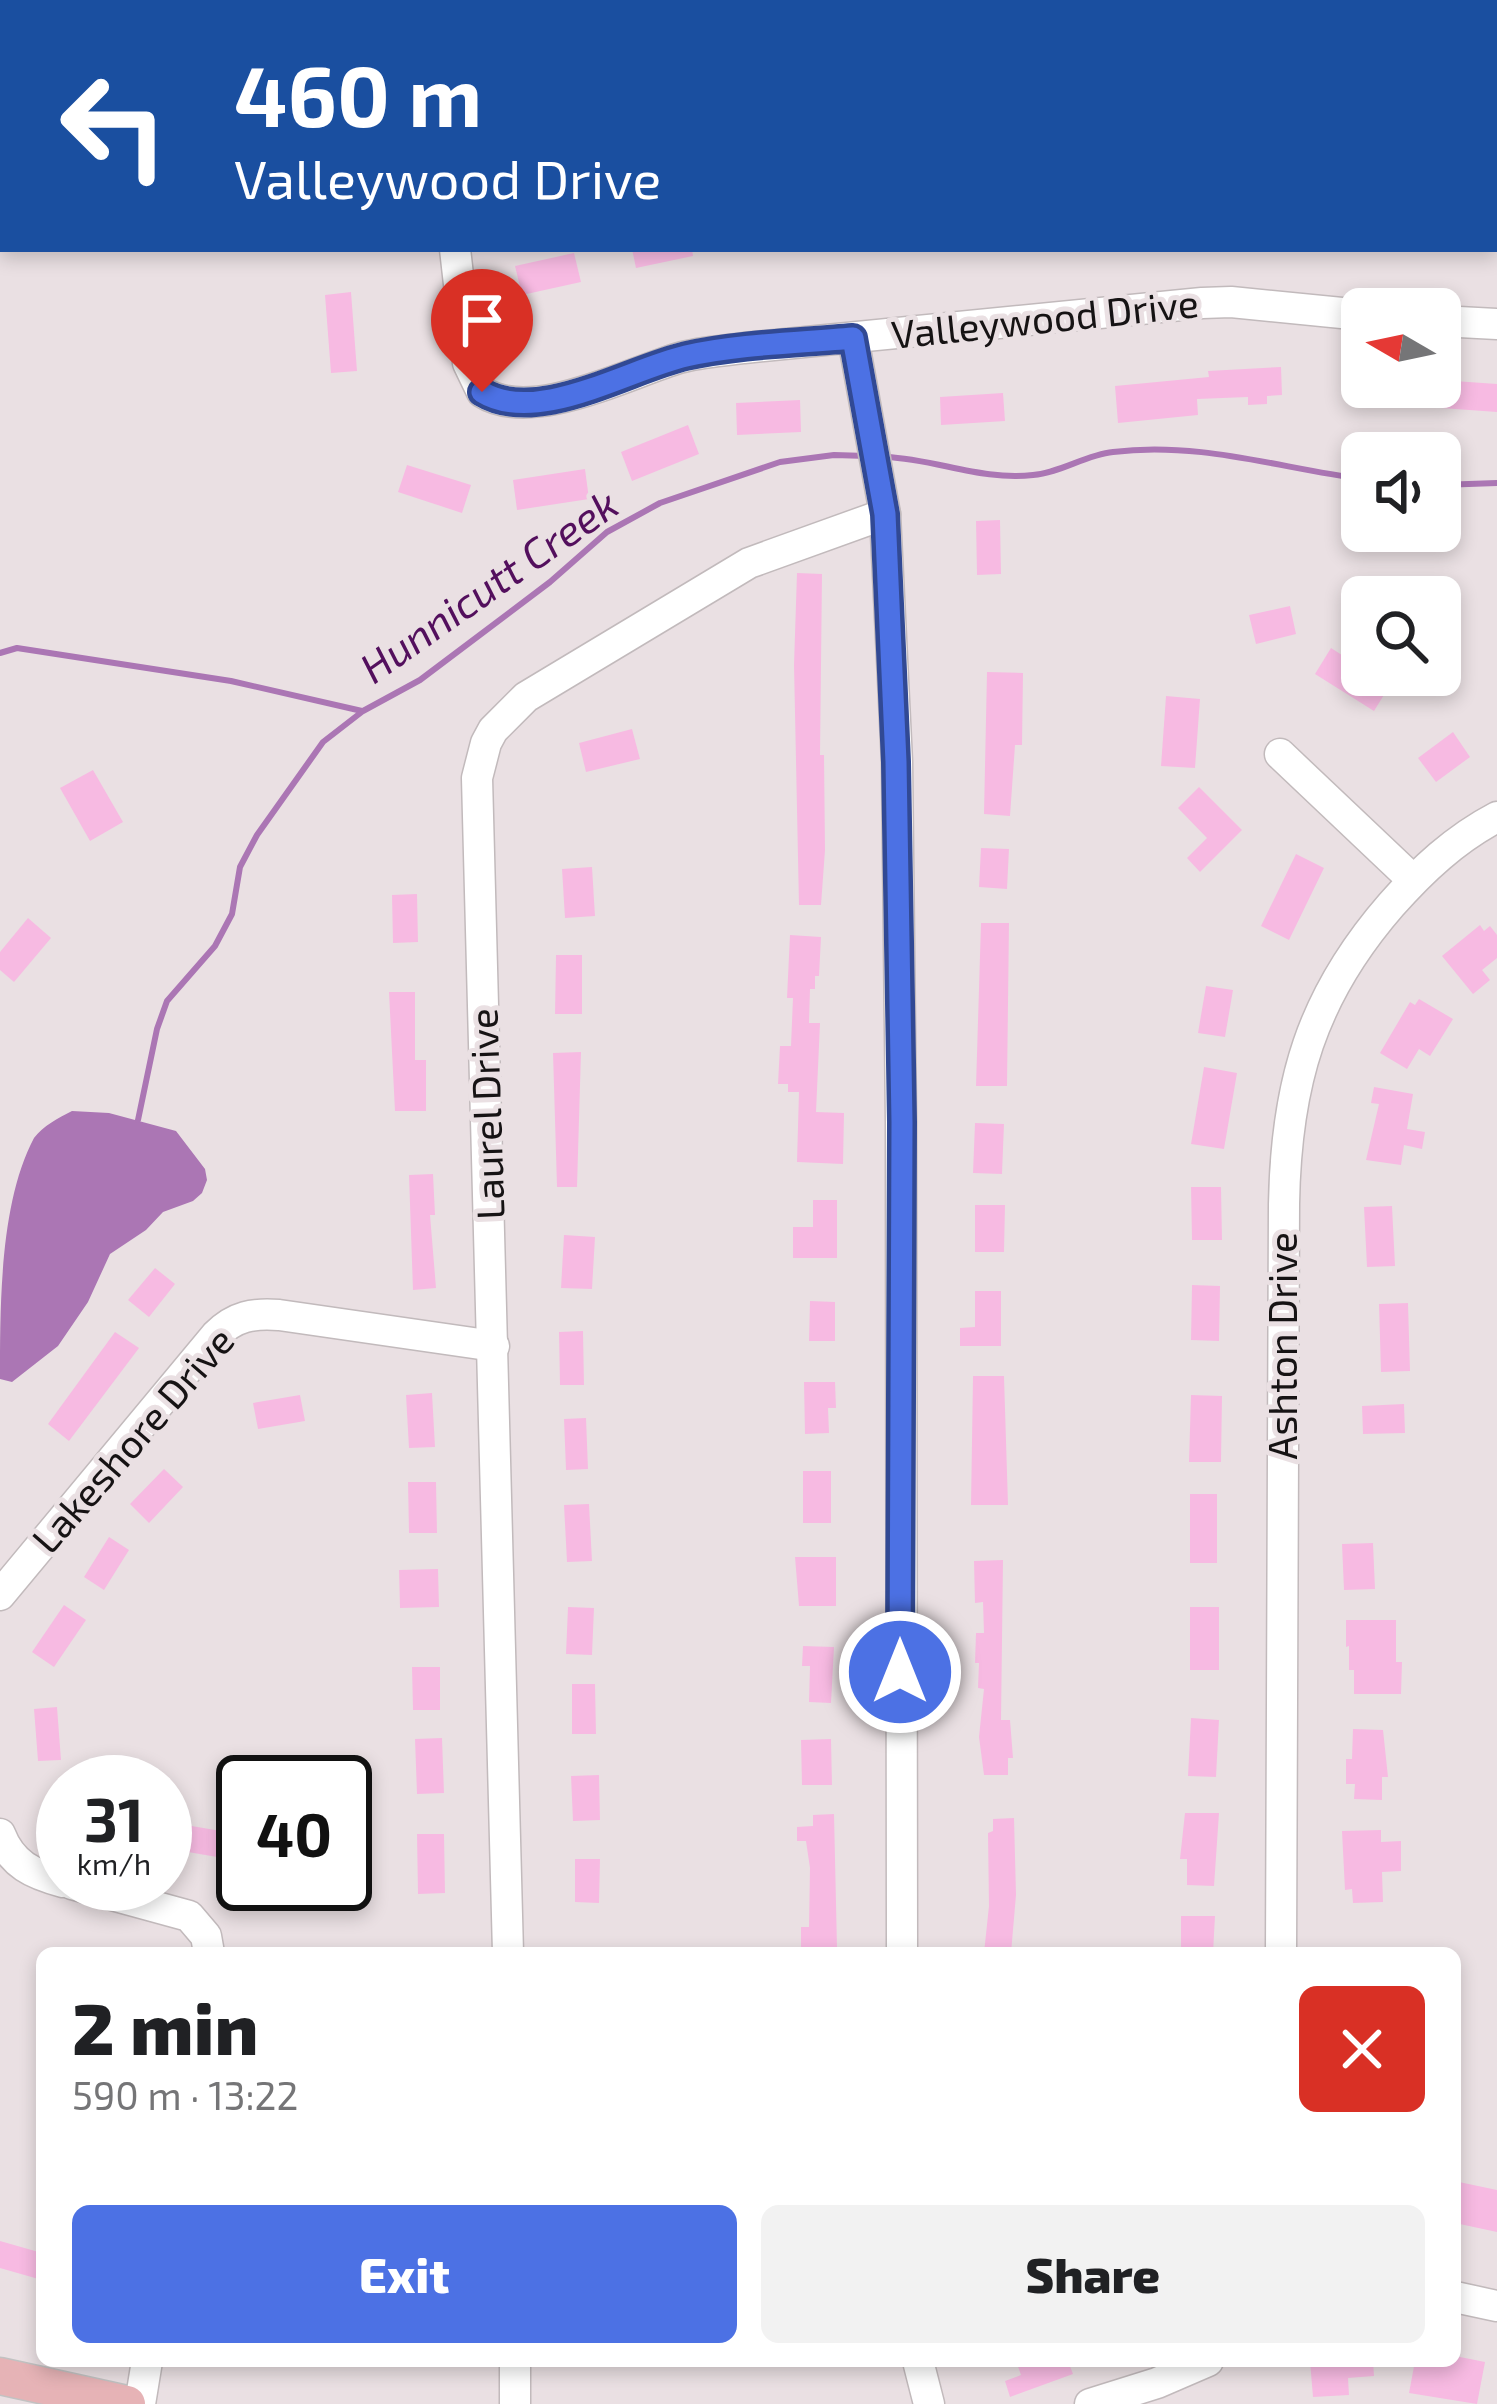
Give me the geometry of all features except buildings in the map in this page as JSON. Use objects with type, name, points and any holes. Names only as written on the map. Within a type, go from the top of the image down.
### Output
[{"type":"main road","points":[[0,2376],[127,2404]]},
{"type":"street","name":"Valleywood Drive","points":[[454,252],[468,363],[482,392],[507,404],[593,387],[685,356],[1202,303],[1341,313]]},
{"type":"street","points":[[1461,323],[1497,324]]},
{"type":"street","points":[[853,338],[885,514],[897,779],[902,1947]]},
{"type":"street","name":"Laurel Drive","points":[[508,1947],[477,778],[486,742],[526,697],[748,563],[885,514]]},
{"type":"street","points":[[1280,754],[1413,880]]},
{"type":"street","name":"Ashton Drive","points":[[1281,1947],[1284,1204],[1289,1118],[1304,1052],[1330,990],[1359,942],[1413,880],[1456,842],[1497,817]]},
{"type":"street","name":"Lakeshore Drive","points":[[0,1595],[216,1335],[235,1319],[261,1314],[494,1346]]},
{"type":"street","points":[[0,1834],[7,1851],[36,1873]]},
{"type":"street","points":[[171,1911],[189,1916],[206,1936],[208,1947]]},
{"type":"street","points":[[1461,2298],[1497,2306]]},
{"type":"street","points":[[140,2404],[146,2367]]},
{"type":"street","points":[[514,2404],[515,2367]]},
{"type":"street","points":[[920,2367],[929,2404]]},
{"type":"street","points":[[1090,2404],[1192,2367]]},
{"type":"shaded area","points":[[72,1111],[109,1113],[176,1131],[205,1169],[207,1180],[193,1201],[163,1212],[110,1254],[88,1302],[58,1346],[12,1382],[0,1379],[0,1349],[4,1254],[14,1192],[34,1138]]},
{"type":"waterway","name":"Hunnicutt Creek","points":[[886,457],[1014,476],[1043,474],[1113,452],[1176,450],[1341,475]]},
{"type":"waterway","name":"Hunnicutt Creek","points":[[138,1120],[167,1001],[215,946],[232,914],[240,867],[323,742],[363,711],[420,680],[550,582],[607,532],[660,503],[780,462],[867,456]]},
{"type":"waterway","name":"Hunnicutt Creek","points":[[1461,484],[1497,483]]},
{"type":"waterway","name":"Hunnicutt Creek","points":[[0,653],[17,648],[231,681],[362,711]]},
{"type":"route","points":[[482,392],[507,404],[524,404],[685,356],[853,338],[885,514],[896,762],[902,1122],[900,1672]]}]
